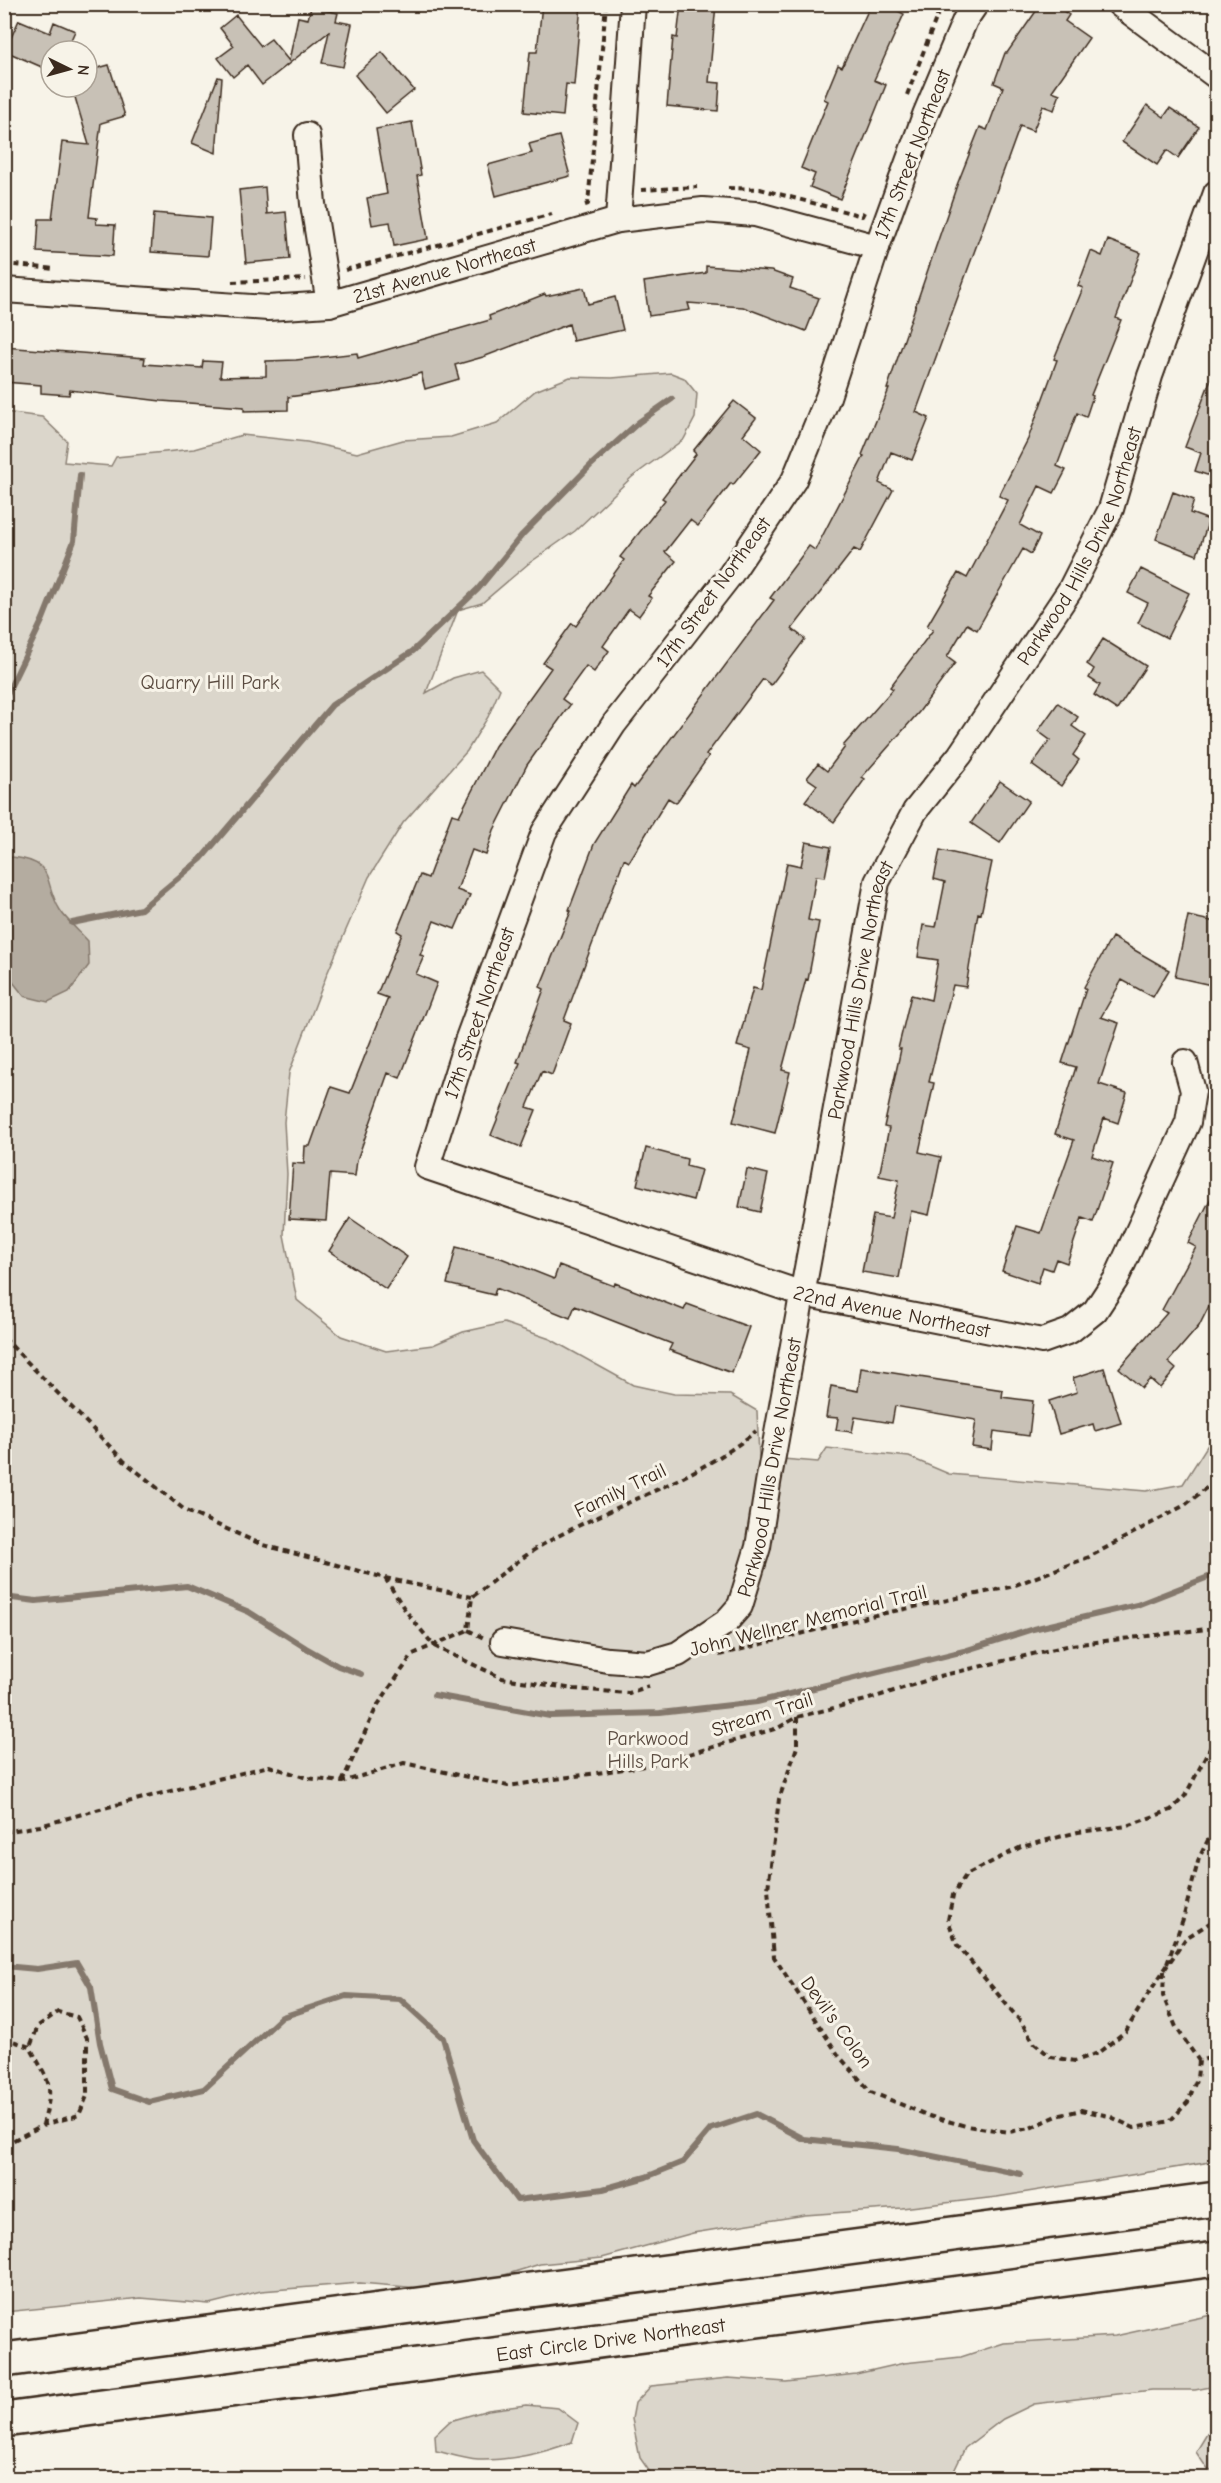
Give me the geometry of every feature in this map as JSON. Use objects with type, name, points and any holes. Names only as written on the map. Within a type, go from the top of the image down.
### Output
[{"type":"main road","points":[[4,2360],[1216,2199]]},
{"type":"main road","name":"East Circle Drive Northeast","points":[[4,2420],[1216,2259]]},
{"type":"street","points":[[618,220],[633,4]]},
{"type":"street","name":"17th Street Northeast","points":[[428,1167],[467,1041],[544,832],[614,724],[731,574],[794,480],[828,397],[877,247],[925,115],[965,20],[976,4]]},
{"type":"street","points":[[1119,4],[1216,76]]},
{"type":"street","points":[[307,135],[313,204],[329,304]]},
{"type":"street","name":"Parkwood Hills Drive Northeast","points":[[503,1642],[608,1660],[648,1663],[678,1654],[726,1622],[740,1606],[759,1547],[878,882],[915,811],[960,755],[1070,590],[1111,509],[1150,376],[1216,193]]},
{"type":"street","name":"21st Avenue Northeast","points":[[4,290],[268,308],[329,304],[618,220],[703,210],[755,214],[877,247]]},
{"type":"street","name":"22nd Avenue Northeast","points":[[428,1167],[803,1294],[1042,1341],[1070,1331],[1095,1311],[1116,1279],[1188,1122],[1193,1091],[1185,1062]]},
{"type":"path","points":[[577,207],[588,204],[606,4]]},
{"type":"path","points":[[904,105],[937,16],[944,4]]},
{"type":"path","points":[[642,179],[641,190],[705,187]]},
{"type":"path","points":[[727,188],[760,189],[862,216],[867,205]]},
{"type":"path","points":[[226,282],[311,279],[554,213]]},
{"type":"path","points":[[4,264],[63,270]]},
{"type":"path","points":[[4,1338],[124,1461],[186,1510],[263,1545],[385,1578],[472,1597],[468,1630],[413,1654],[377,1706],[342,1782],[307,1778],[269,1766],[40,1826],[4,1832]]},
{"type":"path","name":"Family Trail","points":[[472,1597],[541,1545],[664,1485],[739,1445],[782,1409]]},
{"type":"path","name":"John Wellner Memorial Trail","points":[[718,1655],[866,1617],[1010,1587],[1089,1557],[1185,1505],[1216,1480]]},
{"type":"path","points":[[385,1578],[405,1610],[434,1646],[502,1678],[574,1689],[629,1693],[653,1683]]},
{"type":"path","name":"Stream Trail","points":[[342,1782],[404,1764],[508,1786],[651,1765],[778,1728],[797,1717],[866,1700],[940,1676],[1071,1646],[1216,1628]]},
{"type":"path","name":"Devil's Colon","points":[[797,1717],[797,1747],[779,1799],[768,1889],[774,1957],[839,2056],[871,2092],[929,2116],[966,2126],[1009,2132],[1030,2128],[1057,2116],[1081,2110],[1109,2116],[1134,2128],[1170,2121],[1188,2102],[1197,2078],[1199,2061]]},
{"type":"path","points":[[1216,1737],[1185,1796],[1171,1810],[1127,1826],[1077,1832],[1021,1847],[966,1875],[953,1894],[948,1920],[957,1945],[1021,2022],[1034,2043],[1051,2057],[1075,2061],[1098,2053],[1126,2031],[1186,1938],[1216,1918]]},
{"type":"path","points":[[1216,1824],[1199,1857],[1183,1918],[1164,1971],[1163,1996],[1176,2027],[1199,2061],[1216,2055]]},
{"type":"path","points":[[4,2145],[43,2125],[79,2115],[87,2096],[87,2038],[77,2017],[58,2012],[38,2026],[30,2047]]},
{"type":"path","points":[[4,2038],[30,2047],[50,2084],[50,2102],[43,2125]]},
{"type":"green space","points":[[671,373],[684,378],[697,394],[695,418],[684,439],[632,477],[575,531],[528,564],[482,603],[458,610],[426,693],[453,678],[481,670],[500,689],[488,717],[467,751],[403,823],[369,877],[327,974],[289,1073],[284,1122],[287,1174],[284,1235],[297,1300],[341,1336],[386,1351],[433,1345],[463,1332],[504,1323],[550,1339],[633,1385],[674,1394],[730,1395],[757,1411],[759,1457],[818,1462],[827,1448],[909,1457],[949,1474],[1146,1491],[1183,1484],[1209,1443],[1216,1424],[1216,2161],[997,2197],[902,2208],[805,2215],[693,2233],[602,2258],[540,2264],[482,2282],[419,2288],[360,2283],[261,2291],[209,2304],[141,2298],[5,2312],[5,412],[42,417],[67,441],[64,462],[111,466],[116,457],[194,449],[242,435],[307,442],[357,453],[403,440],[451,437],[497,423],[535,391],[570,377],[612,378]]},
{"type":"green space","points":[[1216,2314],[1216,2386],[1195,2390],[1152,2390],[1034,2404],[1003,2419],[965,2448],[954,2471],[956,2478],[654,2478],[640,2458],[632,2419],[635,2403],[651,2386],[728,2378],[786,2382],[856,2374],[904,2363],[961,2357],[1004,2343],[1115,2336]]},
{"type":"green space","points":[[526,2405],[558,2408],[578,2423],[572,2442],[526,2456],[490,2460],[468,2459],[436,2451],[435,2435],[450,2421],[488,2410]]},
{"type":"green space","points":[[1216,2419],[1216,2473],[1208,2470],[1196,2452]]},
{"type":"shaded area","points":[[12,857],[36,863],[42,868],[60,910],[88,941],[89,965],[69,992],[48,1002],[24,996],[5,972],[5,860]]},
{"type":"building","points":[[542,4],[581,4],[574,85],[566,84],[563,116],[524,112],[530,52],[537,52]]},
{"type":"building","points":[[681,4],[716,4],[709,82],[720,83],[718,111],[667,106],[673,37],[677,38]]},
{"type":"building","points":[[871,4],[884,4],[904,14],[874,80],[886,85],[840,199],[810,187],[815,174],[801,168],[828,101],[824,99],[838,65],[842,67]]},
{"type":"building","points":[[1041,4],[1054,4],[1069,15],[1065,21],[1089,38],[1052,91],[1060,94],[1054,110],[1043,106],[1033,131],[1020,126],[916,412],[929,418],[912,460],[891,452],[879,483],[893,490],[860,552],[854,549],[792,629],[805,639],[771,685],[763,679],[706,755],[709,756],[676,803],[668,798],[629,862],[624,859],[564,1020],[571,1023],[552,1075],[542,1071],[527,1107],[536,1110],[521,1147],[491,1135],[520,1063],[517,1062],[544,989],[540,987],[571,911],[569,910],[594,844],[631,785],[634,788],[774,600],[770,598],[809,546],[815,550],[864,456],[862,455],[889,389],[887,389],[957,185],[980,127],[987,130],[1003,87],[994,83],[1005,53]]},
{"type":"building","points":[[311,7],[338,13],[336,21],[352,24],[343,67],[322,63],[329,32],[262,85],[247,65],[233,77],[218,58],[234,46],[220,28],[236,15],[261,46],[271,39],[289,61],[298,17],[308,19]]},
{"type":"building","points":[[19,20],[50,33],[54,22],[75,31],[71,39],[39,39],[39,66],[5,51]]},
{"type":"building","points":[[382,52],[414,90],[386,113],[355,75]]},
{"type":"building","points":[[109,65],[125,116],[101,123],[89,217],[97,218],[96,224],[115,225],[113,256],[37,252],[39,219],[52,219],[62,142],[89,145],[76,99],[99,99],[99,68]]},
{"type":"building","points":[[218,77],[222,78],[216,153],[192,143]]},
{"type":"building","points":[[1147,105],[1164,117],[1170,108],[1199,127],[1178,158],[1167,150],[1157,165],[1122,142]]},
{"type":"building","points":[[412,122],[421,175],[417,176],[428,239],[394,246],[390,222],[372,225],[367,198],[387,194],[376,129]]},
{"type":"building","points":[[559,136],[570,176],[496,196],[488,165],[532,153],[529,144]]},
{"type":"building","points":[[265,187],[267,214],[286,212],[290,259],[246,263],[239,190]]},
{"type":"building","points":[[154,213],[211,218],[208,256],[151,252]]},
{"type":"building","points":[[1108,240],[1141,253],[1116,318],[1121,320],[1091,395],[1093,396],[1086,417],[1077,413],[1057,466],[1066,470],[1054,493],[1039,486],[1020,525],[1040,536],[1031,554],[1023,549],[977,630],[967,624],[947,657],[955,663],[919,712],[862,777],[865,779],[834,822],[805,801],[817,785],[807,778],[818,764],[827,771],[845,747],[843,746],[893,689],[890,687],[933,630],[927,626],[958,573],[967,578],[1008,500],[999,496],[1028,439],[1057,360],[1054,359],[1083,288],[1078,286],[1091,251],[1102,256]]},
{"type":"building","points":[[706,266],[771,271],[793,279],[790,288],[819,298],[806,331],[743,307],[688,303],[690,310],[649,316],[644,282],[706,273]]},
{"type":"building","points":[[584,288],[588,304],[615,297],[623,330],[573,341],[569,324],[483,357],[455,365],[459,379],[425,389],[421,373],[381,385],[288,397],[288,410],[244,411],[244,407],[161,401],[70,390],[69,395],[41,393],[41,385],[4,382],[4,347],[145,358],[144,364],[202,368],[203,361],[222,362],[220,377],[266,376],[266,361],[357,353],[358,358],[490,320],[489,316],[545,294],[546,296]]},
{"type":"building","points":[[1215,368],[1216,478],[1195,471],[1201,453],[1185,447]]},
{"type":"building","points":[[734,401],[756,418],[743,435],[761,450],[733,485],[731,483],[698,526],[690,520],[665,552],[676,561],[648,596],[652,598],[639,616],[629,609],[603,646],[609,651],[594,672],[586,666],[562,699],[570,705],[527,765],[494,830],[486,855],[472,850],[457,890],[470,895],[455,929],[434,921],[420,955],[424,956],[416,974],[437,983],[400,1078],[388,1073],[357,1160],[355,1176],[330,1174],[326,1221],[289,1219],[293,1163],[304,1164],[305,1146],[310,1146],[331,1087],[350,1093],[388,998],[377,994],[402,934],[397,931],[420,875],[428,878],[452,814],[459,816],[495,746],[551,668],[543,663],[572,623],[576,626],[624,560],[620,557],[665,500],[662,498],[696,454],[693,451]]},
{"type":"building","points":[[1173,492],[1194,500],[1190,513],[1209,520],[1197,555],[1156,539]]},
{"type":"building","points":[[1141,569],[1189,593],[1167,638],[1138,623],[1148,603],[1128,593]]},
{"type":"building","points":[[1103,639],[1146,666],[1117,710],[1094,695],[1100,685],[1089,678],[1094,669],[1087,664]]},
{"type":"building","points":[[1058,703],[1078,717],[1072,726],[1086,736],[1073,755],[1079,760],[1061,786],[1032,765],[1050,740],[1038,731]]},
{"type":"building","points":[[1000,781],[1029,801],[1000,843],[971,823]]},
{"type":"building","points":[[806,842],[831,847],[825,877],[816,876],[808,920],[819,922],[808,980],[806,979],[782,1070],[790,1072],[775,1133],[733,1122],[751,1050],[737,1046],[753,988],[761,990],[787,863],[801,866]]},
{"type":"building","points":[[940,850],[992,862],[981,914],[978,913],[966,987],[953,985],[929,1082],[934,1083],[919,1152],[941,1157],[929,1215],[911,1211],[899,1278],[862,1272],[873,1215],[891,1218],[899,1180],[879,1176],[889,1128],[884,1127],[901,1049],[898,1049],[911,995],[931,1000],[938,960],[918,957],[923,925],[936,927],[945,882],[934,879]]},
{"type":"building","points":[[1188,916],[1216,922],[1216,986],[1175,977]]},
{"type":"building","points":[[1112,937],[1169,970],[1153,997],[1122,980],[1101,1017],[1119,1023],[1099,1084],[1127,1093],[1118,1123],[1104,1118],[1092,1156],[1113,1163],[1093,1222],[1082,1218],[1067,1263],[1056,1259],[1052,1270],[1043,1267],[1038,1283],[1002,1271],[1017,1226],[1041,1233],[1074,1140],[1055,1134],[1076,1067],[1062,1063],[1086,989],[1084,987]]},
{"type":"building","points":[[646,1148],[687,1159],[686,1166],[701,1170],[693,1200],[637,1185]]},
{"type":"building","points":[[747,1169],[768,1174],[760,1212],[739,1207]]},
{"type":"building","points":[[1216,1188],[1216,1292],[1199,1326],[1168,1362],[1176,1369],[1160,1388],[1150,1379],[1142,1388],[1119,1368],[1167,1313],[1162,1310],[1196,1247],[1188,1243]]},
{"type":"building","points":[[350,1218],[407,1257],[386,1289],[329,1251]]},
{"type":"building","points":[[456,1247],[501,1258],[554,1279],[559,1265],[614,1286],[615,1283],[684,1310],[687,1304],[749,1327],[732,1373],[669,1350],[672,1344],[575,1306],[570,1318],[496,1288],[494,1295],[447,1284]]},
{"type":"building","points":[[861,1368],[1003,1390],[1002,1397],[1033,1401],[1029,1436],[994,1431],[992,1450],[972,1447],[976,1420],[895,1406],[892,1423],[855,1417],[852,1432],[836,1430],[838,1418],[826,1417],[831,1386],[858,1391]]},
{"type":"building","points":[[1104,1368],[1121,1423],[1095,1431],[1093,1424],[1059,1434],[1049,1401],[1077,1392],[1073,1378]]},
{"type":"waterway","points":[[72,923],[141,909],[201,859],[332,705],[413,651],[478,589],[522,535],[591,465],[639,422],[672,399]]},
{"type":"waterway","points":[[4,700],[43,619],[74,541],[80,475]]},
{"type":"waterway","points":[[434,1695],[550,1716],[660,1713],[757,1702],[964,1651],[1033,1629],[1137,1605],[1216,1574]]},
{"type":"waterway","points":[[4,1597],[36,1601],[187,1586],[249,1612],[338,1666],[361,1674]]},
{"type":"waterway","points":[[4,1966],[37,1969],[77,1963],[91,1987],[100,2043],[112,2089],[149,2102],[204,2089],[282,2017],[346,1996],[400,1999],[443,2038],[473,2140],[517,2200],[603,2189],[646,2177],[683,2162],[711,2129],[756,2114],[804,2139],[898,2149],[1021,2174]]},
{"type":"park label","name":"Quarry Hill Park","points":[[210,682]]},
{"type":"park label","name":"Parkwood Hills Park","points":[[648,1750]]}]
